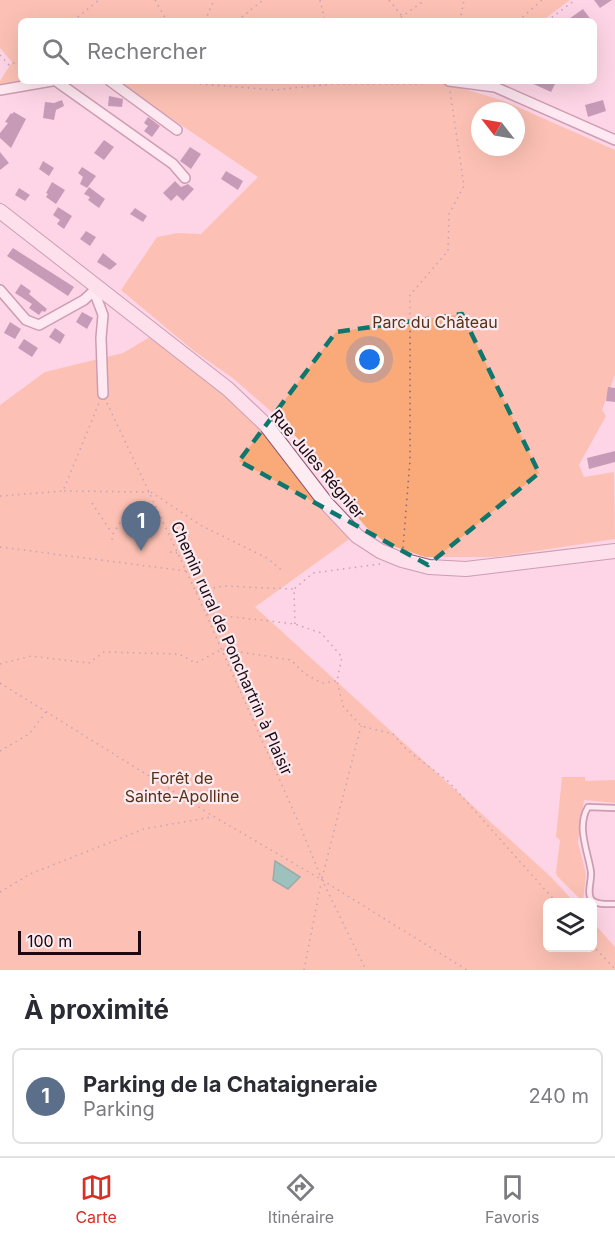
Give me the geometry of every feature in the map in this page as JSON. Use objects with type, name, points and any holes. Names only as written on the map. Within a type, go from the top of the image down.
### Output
[{"type":"street","points":[[0,90],[36,84]]},
{"type":"street","points":[[58,84],[173,164],[184,178]]},
{"type":"street","points":[[114,84],[177,130]]},
{"type":"street","points":[[472,84],[495,87],[615,140]]},
{"type":"street","name":"Rue Jules Régnier","points":[[0,211],[74,268],[96,289],[228,389],[266,425],[326,503],[357,536],[380,551],[429,567],[466,569],[615,551]]},
{"type":"street","name":"Rue Jules Régnier","points":[[0,223],[74,268]]},
{"type":"street","points":[[0,290],[26,320],[39,325],[84,300],[96,289],[103,315],[101,338],[103,394]]},
{"type":"lane","points":[[615,808],[588,807],[582,837],[591,874],[589,895],[598,903],[615,904]]},
{"type":"path","points":[[77,18],[99,0]]},
{"type":"path","points":[[155,0],[165,18]]},
{"type":"path","points":[[206,18],[214,0]]},
{"type":"path","points":[[241,18],[263,0]]},
{"type":"path","points":[[320,0],[324,18]]},
{"type":"path","points":[[389,0],[402,16]]},
{"type":"path","points":[[400,18],[425,0]]},
{"type":"path","points":[[461,18],[464,0]]},
{"type":"path","points":[[521,18],[542,0]]},
{"type":"path","points":[[551,18],[575,0]]},
{"type":"path","points":[[0,55],[9,65],[18,61]]},
{"type":"path","points":[[201,84],[274,90],[332,84],[419,84]]},
{"type":"path","points":[[196,592],[223,586],[294,589],[313,573],[402,560],[410,460],[410,295],[448,251],[449,214],[464,186],[449,84]]},
{"type":"path","points":[[63,491],[103,394]]},
{"type":"path","name":"Chemin rural de Ponchartrin à Plaisir","points":[[103,394],[187,571],[322,880],[366,970]]},
{"type":"path","points":[[0,496],[63,491],[150,492],[202,526],[267,558],[284,572]]},
{"type":"path","points":[[92,502],[113,534]]},
{"type":"path","points":[[112,540],[113,534],[127,512],[157,507]]},
{"type":"path","points":[[0,547],[187,571]]},
{"type":"path","points":[[170,552],[178,553]]},
{"type":"path","points":[[294,589],[295,624]]},
{"type":"path","points":[[206,614],[295,624],[321,633],[342,657],[337,681],[343,706],[361,726],[393,734],[406,749],[449,782],[552,898]]},
{"type":"path","points":[[0,664],[31,656],[90,663],[104,652],[178,654],[196,663],[222,649],[291,660],[305,674],[322,683],[337,681]]},
{"type":"path","points":[[0,683],[466,970]]},
{"type":"path","points":[[0,751],[29,734],[46,712]]},
{"type":"path","points":[[304,970],[322,880],[361,726]]},
{"type":"path","points":[[0,892],[30,874],[144,829],[213,816]]},
{"type":"path","points":[[597,950],[615,969]]},
{"type":"highlighted area","points":[[462,314],[539,473],[428,565],[239,461],[336,332]]},
{"type":"green space","points":[[0,0],[570,0],[546,18],[18,18],[18,84],[21,84],[0,88],[0,81],[12,62],[0,48]]},
{"type":"green space","name":"Parc du Château","points":[[120,84],[448,84],[506,102],[471,102],[471,156],[525,156],[525,110],[615,150],[615,375],[602,410],[606,416],[579,465],[584,477],[614,472],[615,539],[496,557],[425,557],[387,544],[366,527],[306,447],[276,416],[234,379],[194,351],[121,290],[157,237],[178,233],[201,234],[258,177]]},
{"type":"green space","name":"Forêt de Sainte-Apolline","points":[[150,337],[238,401],[359,532],[255,607],[552,878],[570,898],[543,898],[543,952],[597,952],[597,927],[615,947],[615,970],[0,970],[0,405],[45,372],[123,353]]},
{"type":"green space","points":[[562,777],[585,777],[585,781],[615,780],[615,803],[584,800],[578,842],[586,874],[583,898],[579,898],[557,876],[560,840],[556,837]]},
{"type":"shaded area","points":[[275,861],[300,877],[288,889],[273,880]]},
{"type":"building","points":[[594,0],[612,0],[600,8]]},
{"type":"building","points":[[583,9],[590,18],[570,18]]},
{"type":"building","points":[[534,84],[555,84],[551,92]]},
{"type":"building","points":[[109,96],[123,99],[122,107],[108,106]]},
{"type":"building","points":[[62,100],[64,106],[56,110],[54,120],[43,118],[45,102],[54,103]]},
{"type":"building","points":[[603,100],[606,111],[588,117],[585,105]]},
{"type":"building","points":[[14,112],[26,119],[11,148],[0,138],[0,133],[8,123],[5,122],[11,113]]},
{"type":"building","points":[[148,117],[160,126],[152,137],[144,131],[148,126],[144,123]]},
{"type":"building","points":[[104,140],[114,147],[104,160],[94,153]]},
{"type":"building","points":[[190,147],[201,154],[191,169],[180,161]]},
{"type":"building","points":[[0,152],[9,163],[0,170]]},
{"type":"building","points":[[43,161],[54,168],[49,176],[39,169]]},
{"type":"building","points":[[82,167],[96,176],[87,188],[80,184],[83,177],[78,173]]},
{"type":"building","points":[[226,171],[243,181],[238,190],[221,179]]},
{"type":"building","points":[[175,181],[181,187],[188,184],[194,189],[183,201],[177,195],[171,201],[163,193]]},
{"type":"building","points":[[52,182],[65,190],[56,204],[46,197]]},
{"type":"building","points":[[89,187],[105,199],[99,208],[88,200],[90,197],[84,194]]},
{"type":"building","points":[[19,188],[30,195],[25,201],[15,195]]},
{"type":"building","points":[[58,207],[72,216],[64,229],[57,224],[60,220],[53,215]]},
{"type":"building","points":[[135,208],[147,216],[143,222],[130,214]]},
{"type":"building","points":[[86,231],[96,237],[90,246],[80,239]]},
{"type":"building","points":[[13,248],[74,287],[68,296],[7,256]]},
{"type":"building","points":[[103,253],[117,264],[110,270],[97,262]]},
{"type":"building","points":[[21,284],[31,291],[29,294],[47,309],[45,312],[42,311],[39,315],[29,308],[32,304],[15,293]]},
{"type":"building","points":[[82,312],[93,318],[87,329],[76,322]]},
{"type":"building","points":[[10,322],[21,329],[15,339],[4,333]]},
{"type":"building","points":[[55,328],[65,335],[60,344],[49,337]]},
{"type":"building","points":[[24,339],[38,348],[32,357],[18,348]]},
{"type":"building","points":[[608,387],[615,388],[615,402],[606,401]]},
{"type":"building","points":[[615,451],[615,462],[589,469],[587,458]]},
{"type":"place","name":"Parking de la Chataigneraie","points":[[141,551]]}]
